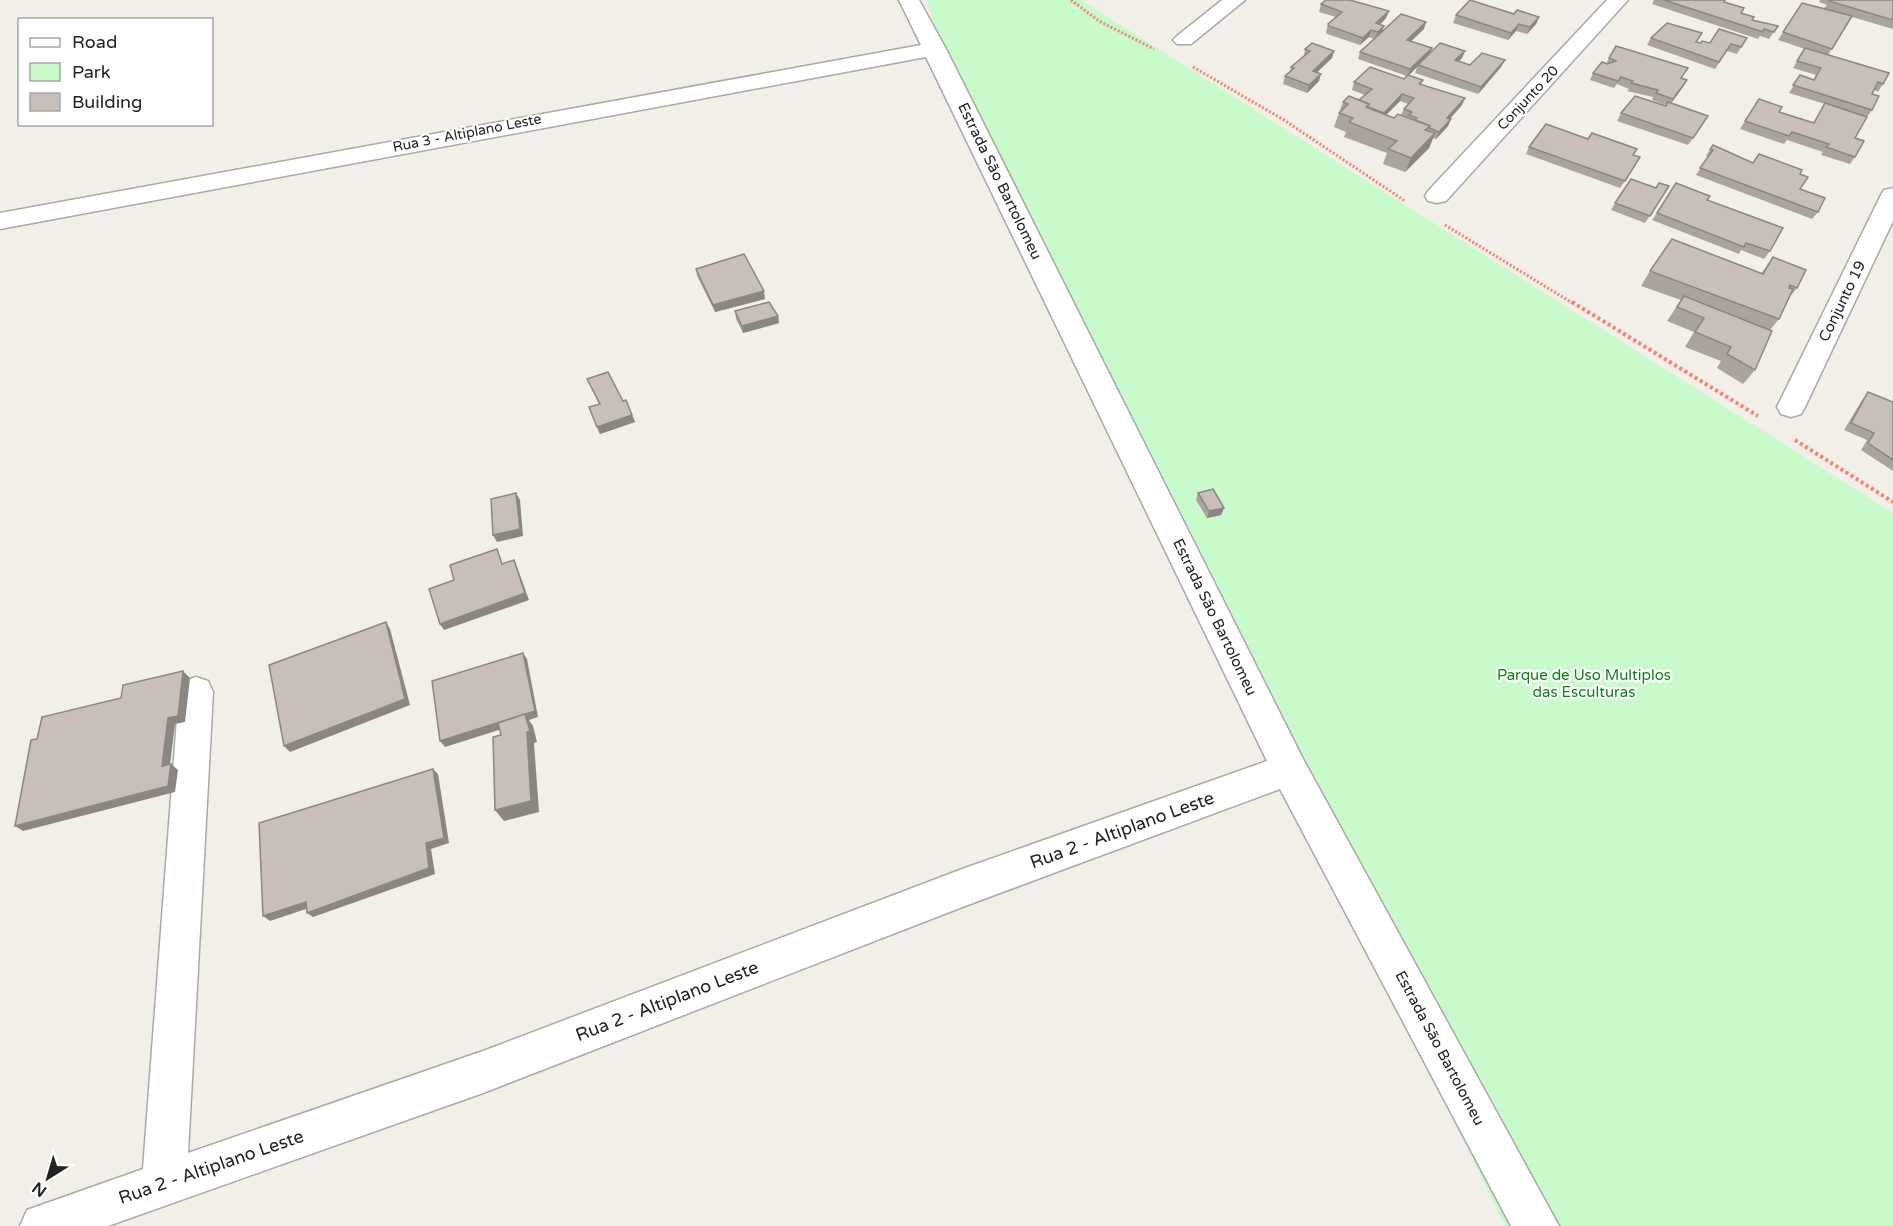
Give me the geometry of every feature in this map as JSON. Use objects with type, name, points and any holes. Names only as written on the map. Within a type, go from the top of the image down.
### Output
[{"type":"street","name":"Estrada São Bartolomeu","points":[[909,0],[1289,769],[1536,1226]]},
{"type":"street","points":[[1184,40],[1235,0]]},
{"type":"street","name":"Conjunto 20","points":[[1437,196],[1618,0]]},
{"type":"street","name":"Rua 3 - Altiplano Leste","points":[[0,220],[935,49]]},
{"type":"street","name":"Conjunto 19","points":[[1791,407],[1893,195]]},
{"type":"street","points":[[164,1183],[196,692]]},
{"type":"street","name":"Rua 2 - Altiplano Leste","points":[[43,1226],[483,1072],[953,891],[1289,769]]},
{"type":"path","points":[[1071,0],[1081,9],[1122,34],[1164,53]]},
{"type":"path","points":[[1184,62],[1284,120],[1407,202]]},
{"type":"path","points":[[1437,220],[1764,420]]},
{"type":"path","points":[[1794,439],[1893,502]]},
{"type":"green space","name":"Parque de Uso Multiplos das Esculturas","points":[[927,0],[1081,0],[1893,513],[1893,1226],[1505,1226],[1286,780],[941,49]]},
{"type":"building","points":[[1326,0],[1350,0],[1389,11],[1376,23],[1384,26],[1378,32],[1371,30],[1363,38],[1329,26],[1328,24],[1342,12],[1321,4]]},
{"type":"building","points":[[1470,0],[1514,14],[1517,10],[1539,17],[1530,27],[1519,24],[1511,33],[1456,15]]},
{"type":"building","points":[[1664,0],[1725,0],[1724,2],[1744,8],[1741,13],[1754,17],[1752,20],[1778,26],[1774,32],[1764,29],[1763,32]]},
{"type":"building","points":[[1893,0],[1893,20],[1829,1]]},
{"type":"building","points":[[1802,3],[1852,16],[1832,49],[1783,32]]},
{"type":"building","points":[[1401,14],[1426,22],[1407,40],[1432,48],[1410,69],[1360,52]]},
{"type":"building","points":[[1667,23],[1702,33],[1696,42],[1701,43],[1702,41],[1710,43],[1719,29],[1747,38],[1741,47],[1731,44],[1719,62],[1651,38]]},
{"type":"building","points":[[1312,43],[1334,51],[1313,71],[1321,74],[1309,85],[1285,76],[1294,68],[1291,67],[1310,51],[1305,49]]},
{"type":"building","points":[[1440,43],[1465,51],[1455,60],[1470,65],[1482,53],[1505,60],[1481,87],[1418,65]]},
{"type":"building","points":[[1616,46],[1688,68],[1681,78],[1687,80],[1673,99],[1656,93],[1658,90],[1631,83],[1633,81],[1621,77],[1618,81],[1593,73],[1602,62],[1607,64],[1616,61],[1609,58]]},
{"type":"building","points":[[1805,48],[1889,73],[1883,84],[1878,82],[1872,94],[1879,96],[1872,110],[1793,85],[1800,75],[1814,80],[1821,68],[1797,61]]},
{"type":"building","points":[[1370,67],[1404,79],[1408,75],[1423,80],[1419,84],[1465,98],[1447,118],[1451,119],[1439,132],[1415,120],[1417,118],[1409,115],[1412,112],[1404,109],[1414,98],[1402,94],[1384,113],[1368,107],[1369,104],[1359,100],[1372,89],[1354,82]]},
{"type":"building","points":[[1349,96],[1369,104],[1366,107],[1394,118],[1398,114],[1430,126],[1425,130],[1435,133],[1411,158],[1388,149],[1397,141],[1349,122],[1353,118],[1339,113],[1348,104],[1343,102]]},
{"type":"building","points":[[1635,96],[1666,106],[1668,102],[1708,116],[1693,138],[1621,113]]},
{"type":"building","points":[[1759,99],[1782,107],[1779,112],[1814,123],[1825,103],[1867,117],[1855,138],[1864,141],[1855,157],[1826,147],[1829,144],[1792,132],[1789,136],[1745,121]]},
{"type":"building","points":[[1546,124],[1588,139],[1592,133],[1637,149],[1633,155],[1640,157],[1625,181],[1529,147]]},
{"type":"building","points":[[1713,145],[1753,163],[1759,154],[1802,170],[1800,174],[1808,177],[1800,189],[1825,198],[1818,212],[1700,168],[1713,150],[1710,149]]},
{"type":"building","points":[[1631,179],[1656,188],[1659,183],[1669,186],[1650,216],[1615,203]]},
{"type":"building","points":[[1676,183],[1710,196],[1707,200],[1783,228],[1770,251],[1746,243],[1744,247],[1657,213]]},
{"type":"building","points":[[1672,239],[1763,274],[1773,257],[1806,270],[1797,288],[1790,285],[1789,288],[1793,289],[1779,319],[1650,271]]},
{"type":"building","points":[[744,254],[764,291],[713,305],[696,269]]},
{"type":"building","points":[[1684,296],[1772,331],[1755,370],[1727,354],[1731,347],[1695,332],[1704,318],[1677,307]]},
{"type":"building","points":[[769,302],[778,316],[742,326],[735,311]]},
{"type":"building","points":[[608,372],[623,401],[626,400],[632,415],[597,427],[589,407],[600,404],[587,379]]},
{"type":"building","points":[[1868,392],[1893,402],[1893,460],[1868,443],[1874,433],[1851,423]]},
{"type":"building","points":[[1213,489],[1224,508],[1209,511],[1198,493]]},
{"type":"building","points":[[516,493],[520,529],[493,535],[491,499]]},
{"type":"building","points":[[497,549],[502,564],[514,560],[525,593],[440,624],[429,589],[454,580],[450,565]]},
{"type":"building","points":[[386,622],[405,699],[284,746],[269,665]]},
{"type":"building","points":[[523,653],[535,711],[440,741],[432,681]]},
{"type":"building","points":[[183,671],[178,716],[168,718],[162,766],[171,764],[168,786],[15,826],[31,740],[37,739],[42,717],[121,698],[123,685]]},
{"type":"building","points":[[525,714],[530,731],[527,732],[531,801],[495,810],[493,737],[501,735],[498,723]]},
{"type":"building","points":[[433,769],[444,838],[426,843],[429,868],[307,913],[306,902],[263,916],[259,823]]}]
